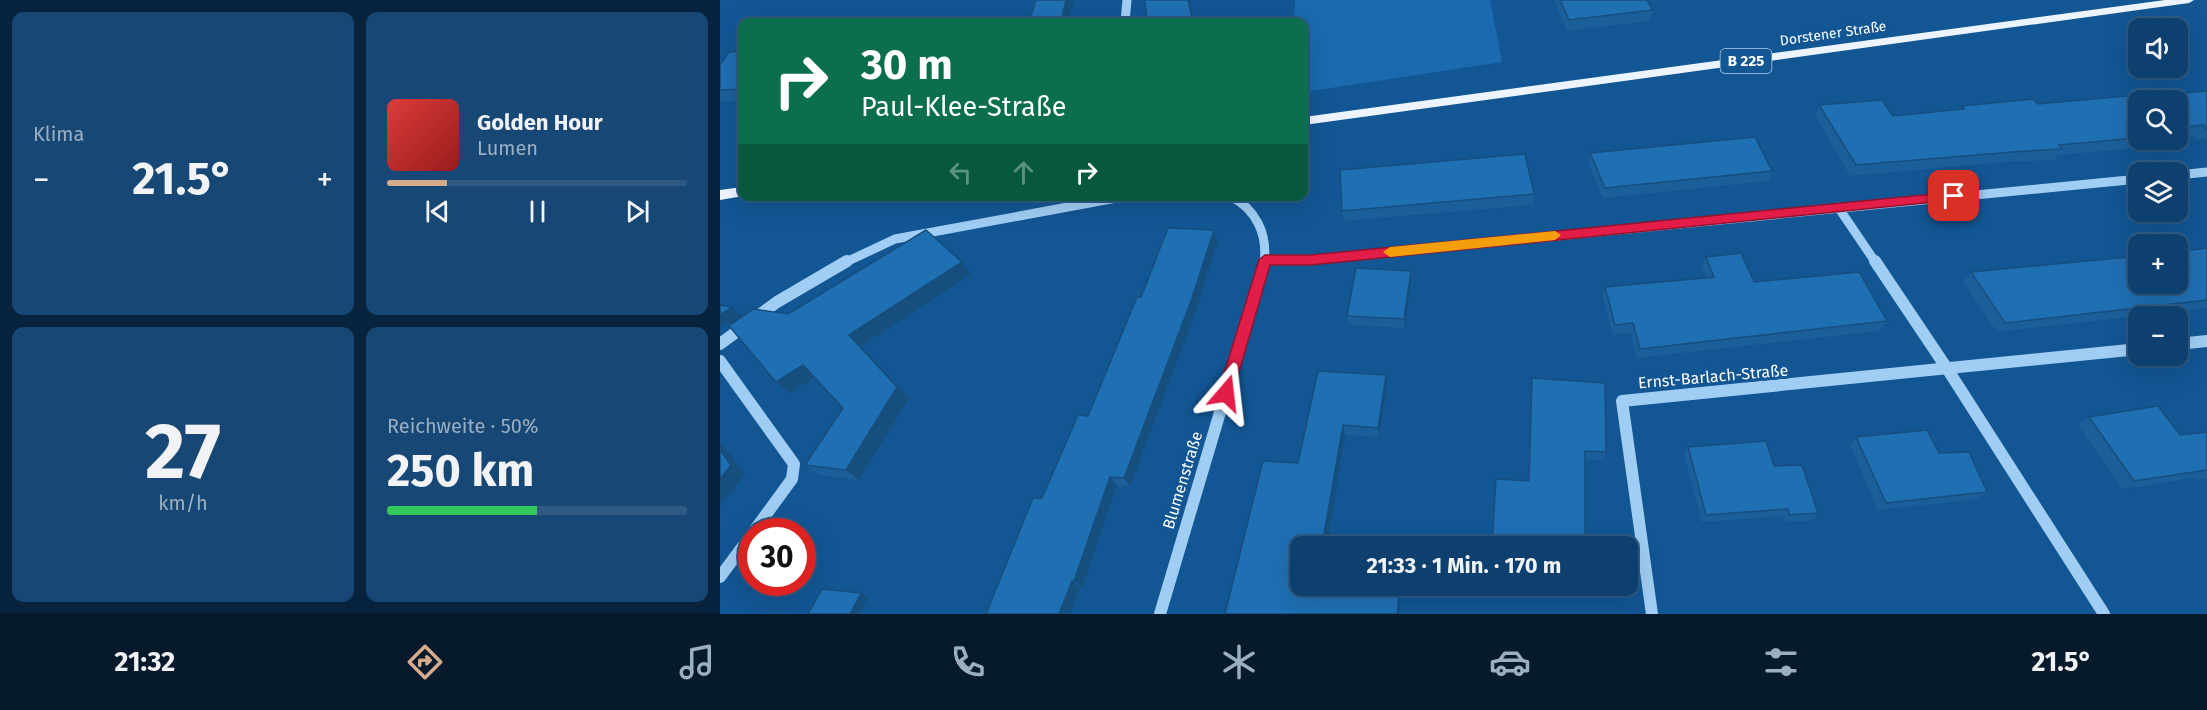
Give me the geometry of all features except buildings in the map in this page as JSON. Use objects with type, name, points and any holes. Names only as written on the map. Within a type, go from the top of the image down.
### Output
[{"type":"main road","name":"Dorstener Straße","points":[[1308,120],[2189,0]]},
{"type":"main road","points":[[720,195],[738,193]]},
{"type":"street","points":[[1125,18],[1127,0]]},
{"type":"street","points":[[2188,174],[2207,172]]},
{"type":"street","points":[[1265,260],[1322,259],[2128,180]]},
{"type":"street","points":[[720,344],[777,302],[837,266],[896,239],[1100,201]]},
{"type":"street","name":"Blumenstraße","points":[[1160,614],[1265,260],[1260,219],[1241,201]]},
{"type":"street","points":[[1838,207],[1948,370],[2103,614]]},
{"type":"street","points":[[2188,343],[2207,341]]},
{"type":"street","points":[[1948,370],[2128,350]]},
{"type":"street","points":[[720,361],[794,464],[792,479],[763,518]]},
{"type":"street","name":"Ernst-Barlach-Straße","points":[[1652,614],[1622,401],[1948,370]]},
{"type":"street","points":[[720,577],[738,552]]},
{"type":"shaded area","points":[[1295,0],[1490,0],[1502,62],[1308,91],[1308,18],[1294,18]]},
{"type":"slow traffic","points":[[1390,252],[1555,235]]},
{"type":"route","points":[[1226,393],[1265,260],[1311,260],[1954,196]]}]
